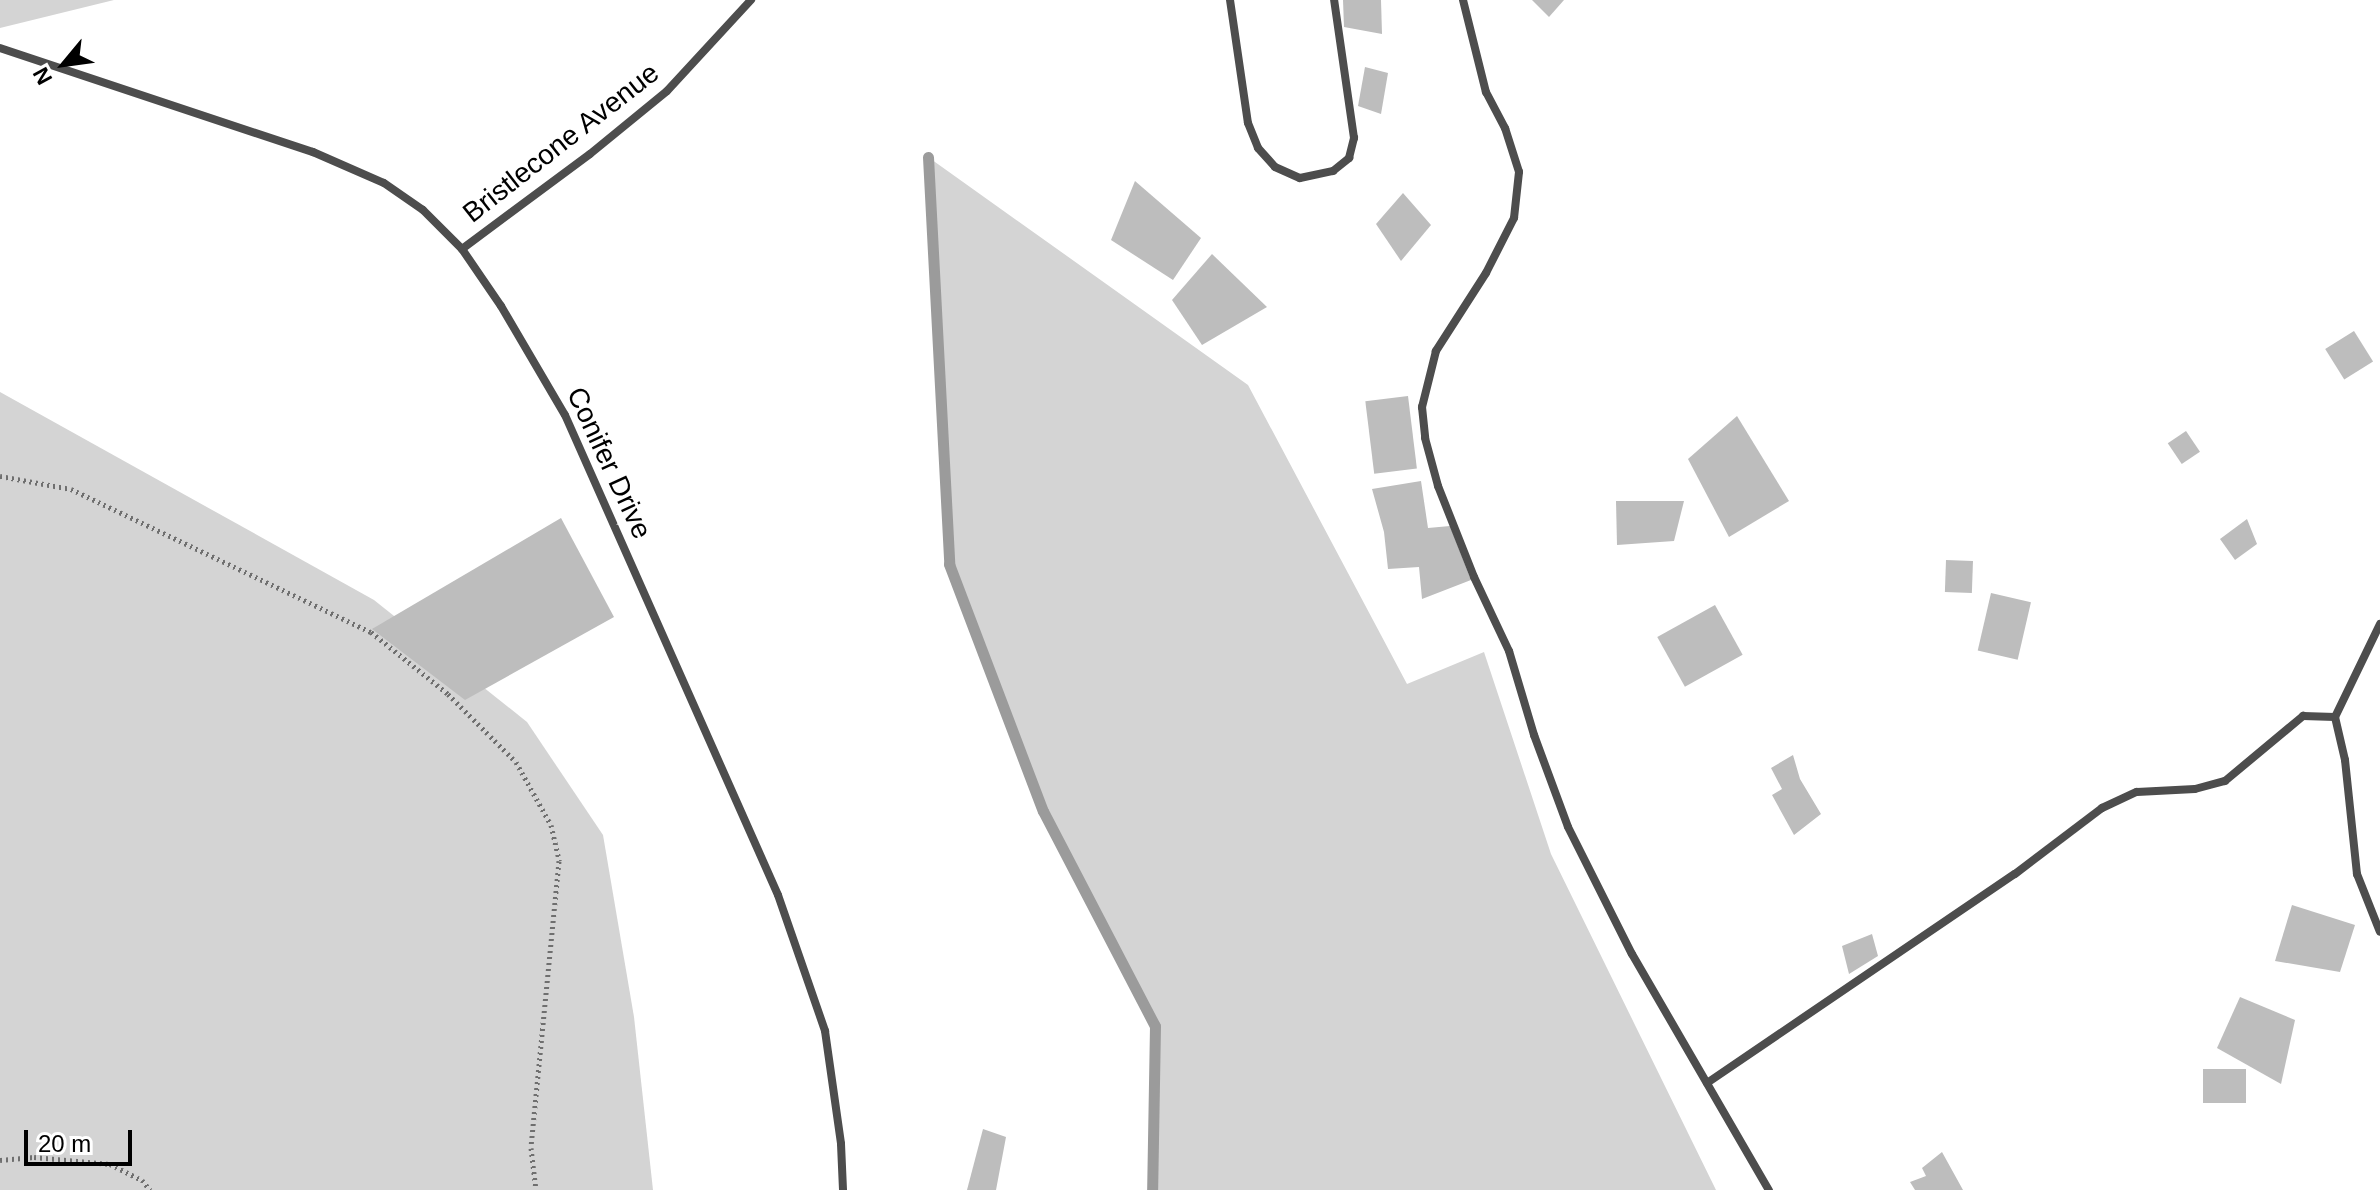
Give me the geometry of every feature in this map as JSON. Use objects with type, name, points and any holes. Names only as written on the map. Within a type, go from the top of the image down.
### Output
[{"type":"street","name":"Bristlecone Avenue","points":[[462,249],[590,154],[667,91],[751,0]]},
{"type":"street","points":[[1230,0],[1248,123],[1258,148],[1275,167],[1300,178],[1333,171],[1349,158],[1354,138],[1334,0]]},
{"type":"street","points":[[1457,0],[1464,5],[1486,92],[1505,128],[1519,172],[1514,218],[1486,273],[1436,351],[1422,407],[1425,438],[1438,486],[1474,577],[1509,651],[1534,735],[1568,827],[1632,954],[1769,1190]]},
{"type":"street","name":"Conifer Drive","points":[[0,48],[313,152],[384,183],[423,210],[462,249],[501,306],[565,415],[778,895],[825,1031],[841,1144],[843,1190]]},
{"type":"street","points":[[2380,624],[2335,717],[2345,760],[2357,874],[2380,932]]},
{"type":"street","points":[[1707,1083],[1977,901],[2102,808],[2137,792],[2195,789],[2225,781],[2303,716],[2335,717]]},
{"type":"path","points":[[0,476],[71,489],[371,632],[448,694],[516,762],[551,825],[559,861],[531,1148],[536,1190]]},
{"type":"path","points":[[0,1160],[34,1157],[110,1164],[142,1180],[150,1190]]},
{"type":"shaded area","points":[[0,0],[114,0],[0,28]]},
{"type":"shaded area","points":[[928,157],[1248,385],[1407,684],[1484,652],[1551,854],[1716,1190],[1152,1190],[1155,1026],[1043,811],[949,564]]},
{"type":"shaded area","points":[[0,392],[374,600],[527,722],[603,835],[634,1017],[653,1190],[0,1190]]},
{"type":"building","points":[[1343,0],[1381,0],[1382,34],[1344,27]]},
{"type":"building","points":[[1532,0],[1564,0],[1549,17]]},
{"type":"building","points":[[1365,67],[1388,73],[1381,114],[1358,106]]},
{"type":"building","points":[[1135,181],[1201,238],[1173,280],[1111,240]]},
{"type":"building","points":[[1403,193],[1431,225],[1401,261],[1376,224]]},
{"type":"building","points":[[1212,254],[1267,307],[1202,345],[1172,300]]},
{"type":"building","points":[[2354,331],[2373,362],[2344,380],[2325,349]]},
{"type":"building","points":[[1408,396],[1417,468],[1374,474],[1365,401]]},
{"type":"building","points":[[1737,416],[1789,501],[1729,537],[1688,459]]},
{"type":"building","points":[[2186,431],[2200,452],[2182,464],[2168,443]]},
{"type":"building","points":[[1421,481],[1428,528],[1450,526],[1471,580],[1422,599],[1419,567],[1388,569],[1384,532],[1372,489]]},
{"type":"building","points":[[1616,501],[1684,501],[1674,541],[1617,545]]},
{"type":"building","points":[[561,518],[614,617],[465,700],[372,629]]},
{"type":"building","points":[[2247,519],[2257,544],[2235,560],[2220,539]]},
{"type":"building","points":[[1946,560],[1973,561],[1972,593],[1945,592]]},
{"type":"building","points":[[1991,593],[2031,602],[2018,660],[1978,650]]},
{"type":"building","points":[[1715,605],[1743,655],[1685,687],[1657,637]]},
{"type":"building","points":[[1793,755],[1800,779],[1821,814],[1794,835],[1772,795],[1782,789],[1771,768]]},
{"type":"building","points":[[2292,905],[2355,925],[2340,972],[2275,961]]},
{"type":"building","points":[[1872,934],[1878,956],[1849,974],[1842,946]]},
{"type":"building","points":[[2240,997],[2295,1020],[2281,1084],[2217,1048]]},
{"type":"building","points":[[2203,1069],[2246,1069],[2246,1103],[2203,1103]]},
{"type":"building","points":[[983,1129],[1006,1137],[996,1190],[967,1190]]},
{"type":"building","points":[[1942,1152],[1963,1190],[1915,1190],[1910,1182],[1926,1176],[1922,1168]]},
{"type":"waterway","points":[[928,157],[949,564],[1043,811],[1155,1026],[1152,1190]]}]
